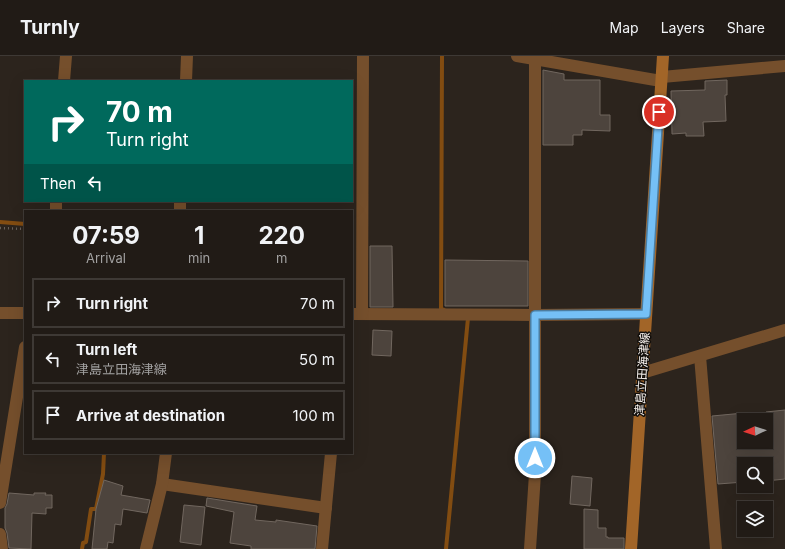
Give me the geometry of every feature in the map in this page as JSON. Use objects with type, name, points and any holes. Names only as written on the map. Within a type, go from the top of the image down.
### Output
[{"type":"main road","name":"津島立田海津線","points":[[631,549],[663,56]]},
{"type":"street","points":[[64,80],[66,56]]},
{"type":"street","points":[[186,80],[187,56]]},
{"type":"street","points":[[362,56],[357,314],[646,314]]},
{"type":"street","points":[[517,56],[662,79],[785,66]]},
{"type":"street","points":[[530,549],[535,474],[535,58]]},
{"type":"street","points":[[0,313],[24,313]]},
{"type":"street","points":[[642,373],[785,330]]},
{"type":"street","points":[[0,503],[24,352]]},
{"type":"street","points":[[700,356],[716,549]]},
{"type":"street","points":[[146,549],[162,484],[166,454]]},
{"type":"street","points":[[322,549],[331,454]]},
{"type":"street","points":[[162,484],[326,508]]},
{"type":"street","points":[[0,534],[2,549]]},
{"type":"path","points":[[0,228],[24,229]]},
{"type":"building","points":[[543,70],[564,74],[564,80],[600,80],[600,115],[610,115],[610,131],[582,130],[582,135],[573,135],[573,145],[543,145]]},
{"type":"building","points":[[727,80],[727,95],[725,95],[726,121],[703,122],[704,136],[686,136],[686,133],[672,134],[671,91],[705,90],[705,81]]},
{"type":"building","points":[[370,246],[392,246],[393,307],[370,307]]},
{"type":"building","points":[[445,260],[528,261],[528,306],[445,306]]},
{"type":"building","points":[[373,330],[392,331],[391,356],[372,355]]},
{"type":"building","points":[[785,410],[785,479],[773,480],[773,457],[737,457],[737,483],[718,484],[712,416],[737,414],[737,449],[773,449],[773,413],[766,412]]},
{"type":"building","points":[[572,476],[592,478],[590,506],[570,504]]},
{"type":"building","points":[[104,480],[123,486],[121,495],[150,500],[147,513],[123,509],[121,525],[115,524],[113,543],[108,542],[107,549],[92,549],[96,509]]},
{"type":"building","points":[[9,493],[34,495],[34,493],[46,493],[45,495],[52,495],[52,508],[46,508],[46,514],[32,513],[31,549],[9,548],[5,528],[5,508]]},
{"type":"building","points":[[207,498],[257,506],[255,520],[276,522],[276,520],[317,526],[315,549],[251,549],[251,546],[230,543],[234,512],[206,506]]},
{"type":"building","points":[[184,505],[205,507],[201,545],[180,542]]},
{"type":"building","points":[[584,509],[598,510],[598,528],[606,528],[606,537],[608,538],[624,538],[624,549],[584,549]]},
{"type":"waterway","points":[[442,56],[441,309],[444,310]]},
{"type":"waterway","points":[[0,222],[24,224]]},
{"type":"waterway","points":[[446,549],[468,318]]},
{"type":"waterway","points":[[82,549],[83,543],[86,542],[91,509],[96,509],[103,474],[104,454]]},
{"type":"route","points":[[535,458],[535,315],[646,314],[659,112]]}]
